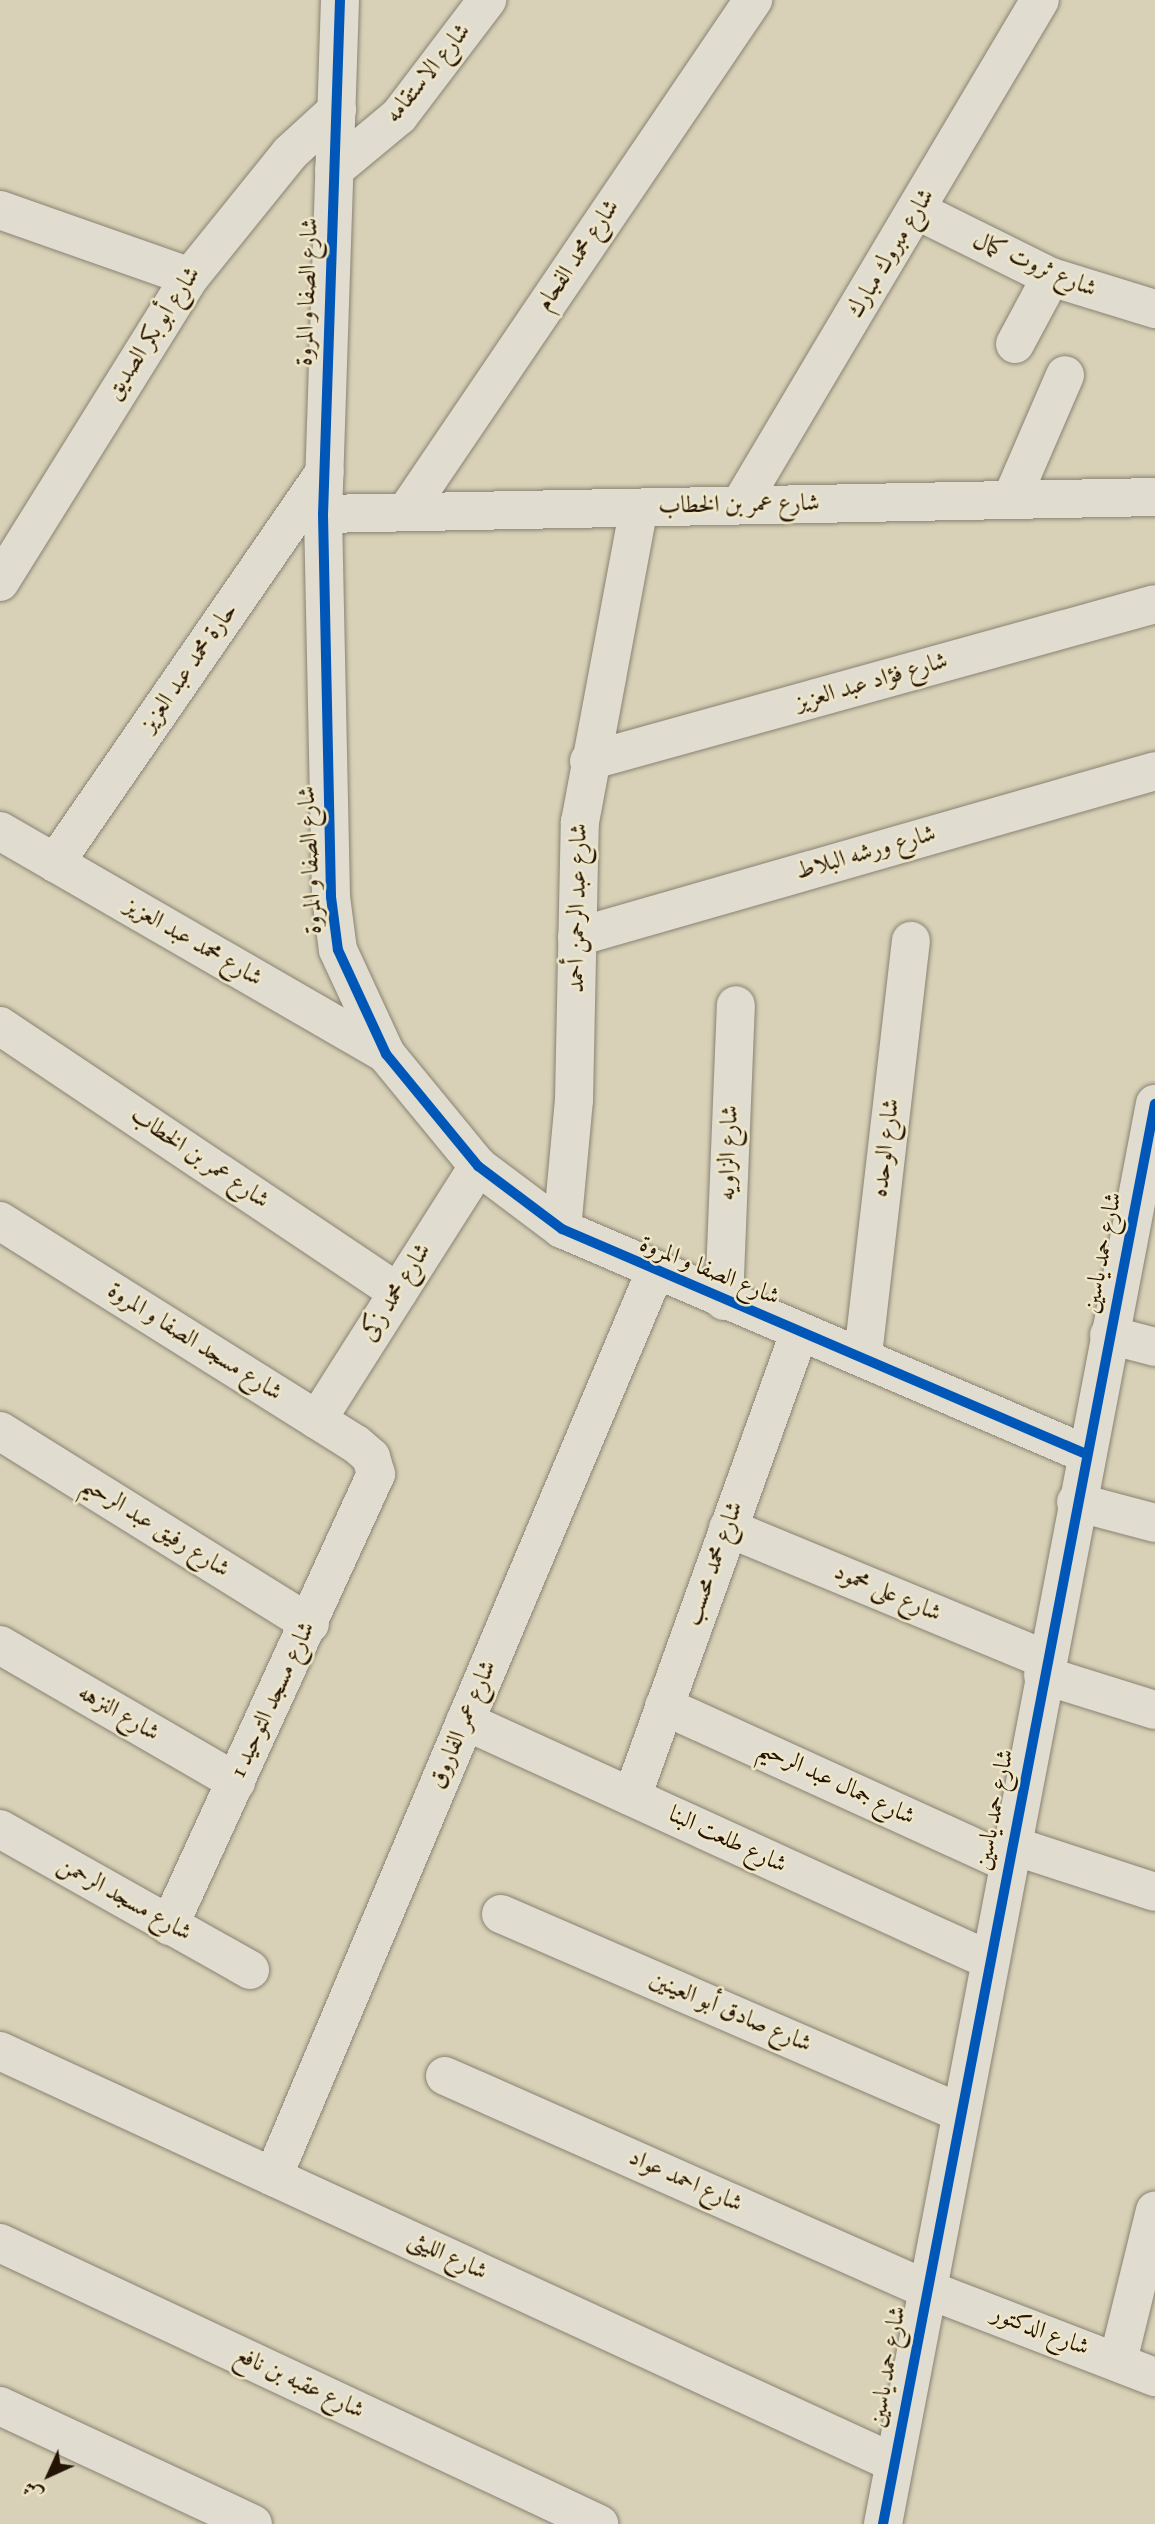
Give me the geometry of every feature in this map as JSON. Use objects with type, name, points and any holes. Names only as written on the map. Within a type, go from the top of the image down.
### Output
[{"type":"street","name":"شارع الصفا و المروة","points":[[340,0],[323,514],[331,897],[338,950],[386,1054],[478,1166],[562,1229],[724,1301],[863,1355],[1086,1454]]},
{"type":"street","name":"شارع الاستقامه","points":[[334,170],[399,116],[487,0]]},
{"type":"street","name":"شارع محمد الفحام","points":[[406,512],[753,0]]},
{"type":"street","name":"شارع مبروك مبارك","points":[[740,505],[918,211],[1040,0]]},
{"type":"street","name":"شارع أبو بكر الصديق","points":[[2,574],[190,277],[290,153],[337,110]]},
{"type":"street","points":[[0,210],[190,277]]},
{"type":"street","name":"شارع ثروت كمال","points":[[918,211],[1051,277],[1155,309]]},
{"type":"street","points":[[1016,344],[1051,277]]},
{"type":"street","points":[[1011,500],[1065,375]]},
{"type":"street","name":"حارة محمد عبد العزيز","points":[[55,863],[325,472]]},
{"type":"street","name":"شارع عمر بن الخطاب","points":[[323,514],[1155,497]]},
{"type":"street","name":"شارع عبد الرحمن أحمد","points":[[562,1229],[574,1100],[579,836],[589,761],[639,508]]},
{"type":"street","name":"شارع فؤاد عبد العزيز","points":[[589,761],[1155,604]]},
{"type":"street","name":"شارع ورشه البلاط","points":[[577,937],[1155,771]]},
{"type":"street","name":"شارع محمد عبد العزيز","points":[[0,831],[386,1054]]},
{"type":"street","name":"شارع الوحده","points":[[863,1355],[911,941]]},
{"type":"street","name":"شارع الزاويه","points":[[724,1301],[736,1005]]},
{"type":"street","name":"شارع عمر بن الخطاب","points":[[0,1026],[398,1292]]},
{"type":"street","name":"شارع حمد ياسين","points":[[883,2524],[924,2288],[1155,1106]]},
{"type":"street","name":"شارع محمد زكى","points":[[317,1420],[478,1166]]},
{"type":"street","name":"شارع مسجد الصفا و المروة","points":[[0,1221],[317,1420],[371,1457],[376,1474]]},
{"type":"street","name":"شارع عمر الفاروق","points":[[273,2177],[655,1272]]},
{"type":"street","name":"شارع محمد محسب","points":[[632,1797],[800,1331]]},
{"type":"street","points":[[1109,1335],[1155,1347]]},
{"type":"street","name":"شارع رفيق عبد الرحيم","points":[[0,1431],[310,1624]]},
{"type":"street","name":"شارع مسجد التوحيد 1","points":[[169,1926],[310,1624],[376,1474]]},
{"type":"street","points":[[1076,1502],[1155,1523]]},
{"type":"street","name":"شارع على محمود","points":[[728,1528],[1045,1668],[1155,1710]]},
{"type":"street","name":"شارع النزهه","points":[[0,1645],[236,1782]]},
{"type":"street","name":"شارع جمال عبد الرحيم","points":[[664,1706],[1009,1854],[1155,1892]]},
{"type":"street","name":"شارع طلعت البنا","points":[[465,1721],[989,1960]]},
{"type":"street","name":"شارع مسجد الرحمن","points":[[0,1829],[250,1970]]},
{"type":"street","name":"شارع صادق أبو العينين","points":[[502,1914],[959,2112]]},
{"type":"street","name":"شارع الليثى","points":[[0,2051],[894,2463]]},
{"type":"street","name":"شارع احمد عواد","points":[[445,2076],[924,2288]]},
{"type":"street","points":[[1118,2361],[1155,2210]]},
{"type":"street","name":"شارع عقبه بن نافع","points":[[0,2243],[599,2524]]},
{"type":"street","name":"شارع الدكتور","points":[[924,2288],[1155,2376]]},
{"type":"street","points":[[0,2406],[253,2524]]},
{"type":"cycle path","points":[[340,0],[323,514],[331,897],[338,950],[386,1054],[478,1166],[562,1229],[1086,1454]]},
{"type":"cycle path","points":[[883,2524],[1155,1104]]}]
